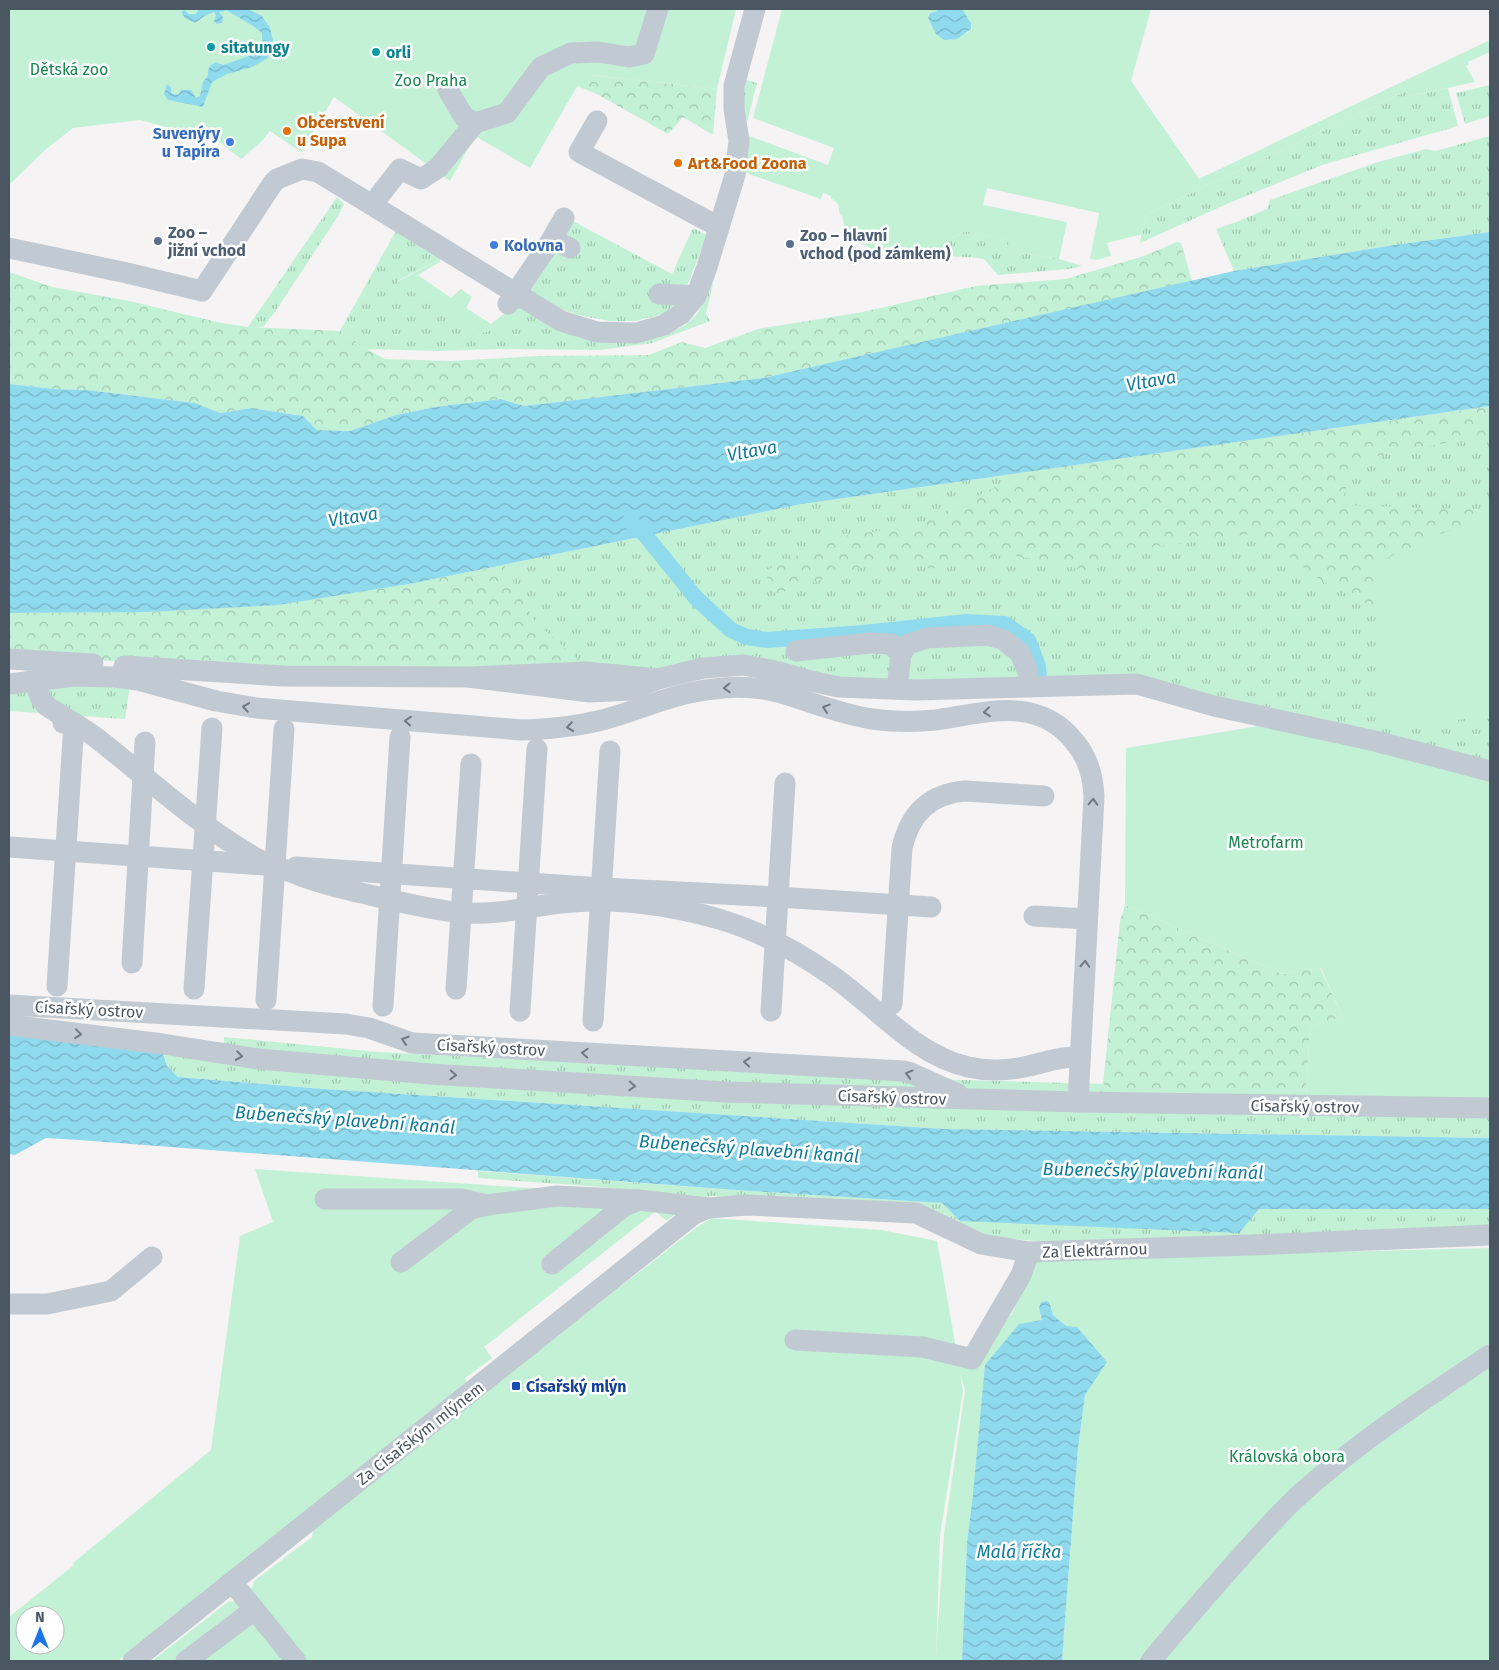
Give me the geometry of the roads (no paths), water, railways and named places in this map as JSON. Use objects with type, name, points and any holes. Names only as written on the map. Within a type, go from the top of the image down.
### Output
[{"type":"street","points":[[372,205],[400,169],[421,180],[438,168],[474,123],[507,113],[541,68],[571,53],[598,52],[629,57],[644,54],[658,9]]},
{"type":"street","points":[[9,248],[127,272],[202,291],[277,180],[302,170],[318,172],[372,205],[511,299],[560,321],[597,332],[636,333],[664,325],[681,314],[696,296],[707,267],[735,175],[739,141],[734,109],[734,86],[755,9]]},
{"type":"street","points":[[448,90],[464,117],[474,123]]},
{"type":"street","points":[[597,121],[579,152],[719,227]]},
{"type":"street","points":[[511,299],[549,244],[564,218]]},
{"type":"street","points":[[549,244],[557,242],[570,248]]},
{"type":"street","points":[[659,294],[696,296]]},
{"type":"street","points":[[897,689],[901,654],[908,644],[928,638],[988,635],[1004,640],[1020,653],[1028,672]]},
{"type":"street","points":[[796,651],[870,643],[891,644],[901,654]]},
{"type":"street","points":[[9,659],[283,676],[468,677],[586,672],[658,678],[703,668],[744,665],[838,687],[916,690],[1137,684],[1214,706],[1375,741],[1490,771]]},
{"type":"street","points":[[9,684],[74,676],[114,677],[154,684],[234,705],[327,723],[522,730],[544,730],[590,723],[694,692],[714,688],[776,692],[855,716],[894,721],[936,720],[1006,710],[1030,713],[1052,721],[1070,736],[1082,752],[1090,770],[1094,796],[1078,1102]]},
{"type":"street","points":[[35,682],[39,695],[46,706],[97,738],[143,777],[205,825],[258,859],[308,880],[332,887],[435,909],[486,914],[527,909],[601,895],[778,897],[931,907]]},
{"type":"street","points":[[48,722],[74,723]]},
{"type":"street","points":[[57,986],[74,723]]},
{"type":"street","points":[[194,990],[212,728]]},
{"type":"street","points":[[266,1000],[284,729]]},
{"type":"street","points":[[383,1006],[400,737]]},
{"type":"street","points":[[132,963],[145,742]]},
{"type":"street","points":[[520,1012],[537,749]]},
{"type":"street","points":[[593,1021],[610,751]]},
{"type":"street","points":[[456,989],[471,764]]},
{"type":"street","points":[[771,1011],[785,783]]},
{"type":"street","points":[[892,1004],[902,848],[904,837],[914,817],[931,801],[942,795],[966,791],[1044,796]]},
{"type":"street","points":[[9,847],[528,883],[696,913],[732,924],[775,941],[804,957],[833,976],[921,1047],[955,1063],[980,1069],[1007,1070],[1027,1067],[1057,1058],[1080,1058]]},
{"type":"street","points":[[1034,916],[1087,919]]},
{"type":"street","name":"Císařský ostrov","points":[[9,1005],[307,1015],[369,1028],[412,1043],[903,1071],[970,1099]]},
{"type":"street","name":"Císařský ostrov","points":[[9,1025],[163,1044],[259,1059],[430,1074],[726,1092],[1078,1102],[1490,1108]]},
{"type":"street","points":[[401,1262],[471,1209],[487,1205],[557,1196],[639,1200],[708,1208]]},
{"type":"street","points":[[325,1199],[460,1199],[487,1205]]},
{"type":"street","points":[[552,1264],[624,1206],[639,1200]]},
{"type":"street","name":"Za Elektrárnou","points":[[708,1208],[747,1204],[916,1214],[972,1241],[1030,1252],[1242,1246],[1490,1235]]},
{"type":"street","name":"Za Císařským mlýnem","points":[[133,1661],[694,1214],[708,1208]]},
{"type":"street","points":[[795,1340],[923,1347],[972,1360],[1021,1275],[1030,1252]]},
{"type":"street","points":[[9,1304],[47,1304],[111,1291],[152,1257]]},
{"type":"street","points":[[1151,1661],[1201,1600],[1275,1518],[1305,1490],[1401,1414],[1490,1355]]},
{"type":"street","points":[[232,1582],[296,1661]]},
{"type":"street","points":[[186,1661],[254,1610]]},
{"type":"water","points":[[199,9],[248,9],[262,16],[270,28],[273,40],[268,58],[252,67],[227,74],[212,82],[203,107],[168,100],[164,94],[167,84],[171,87],[171,93],[178,95],[181,90],[191,90],[196,98],[200,96],[203,82],[208,75],[211,65],[216,62],[223,65],[252,55],[262,44],[262,33],[226,10],[221,13],[222,11],[219,12],[223,17],[222,23],[217,24],[214,21],[212,26],[216,15],[214,12],[195,23],[185,18],[182,14],[182,11],[185,10],[188,14],[196,14]]},
{"type":"water","points":[[937,9],[961,9],[971,23],[971,29],[957,39],[944,40],[936,34],[928,18],[930,13],[937,11]]},
{"type":"water","name":"Vltava","points":[[1490,232],[1490,406],[802,504],[409,584],[278,605],[148,612],[9,613],[9,384],[86,390],[195,403],[220,413],[251,408],[303,416],[317,430],[350,431],[396,415],[435,407],[501,399],[524,406],[763,378],[1234,271],[1394,245]]},
{"type":"water","name":"Bubenečský plavební kanál","points":[[9,1032],[162,1050],[167,1066],[178,1077],[324,1089],[945,1129],[1490,1138],[1490,1209],[1259,1209],[1239,1233],[960,1221],[942,1203],[736,1190],[79,1140],[46,1138],[15,1155],[9,1154]]},
{"type":"water","name":"Malá říčka","points":[[1041,1302],[1049,1302],[1053,1315],[1066,1326],[1077,1327],[1107,1362],[1085,1395],[1078,1448],[1062,1661],[962,1661],[967,1543],[985,1365],[1019,1324],[1042,1320],[1039,1308]]},
{"type":"waterway","points":[[630,521],[646,536],[696,598],[731,630],[747,637],[767,640],[863,633],[967,622],[1005,624],[1028,640],[1038,666],[1039,680]]},
{"type":"place","name":"sitatungy","points":[[211,47]]},
{"type":"place","name":"orli","points":[[376,52]]},
{"type":"place","name":"Občerstvení u Supa","points":[[287,131]]},
{"type":"place","name":"Suvenýry u Tapíra","points":[[230,142]]},
{"type":"place","name":"Art&Food Zoona","points":[[678,163]]},
{"type":"place","name":"Zoo – jižní vchod","points":[[158,241]]},
{"type":"place","name":"Zoo – hlavní vchod (pod zámkem)","points":[[790,244]]},
{"type":"place","name":"Kolovna","points":[[494,245]]},
{"type":"place","name":"Císařský mlýn","points":[[516,1386]]},
{"type":"park label","name":"Dětská zoo","points":[[69,69]]},
{"type":"park label","name":"Zoo Praha","points":[[431,80]]},
{"type":"park label","name":"Metrofarm","points":[[1266,842]]},
{"type":"park label","name":"Královská obora","points":[[1287,1456]]}]
